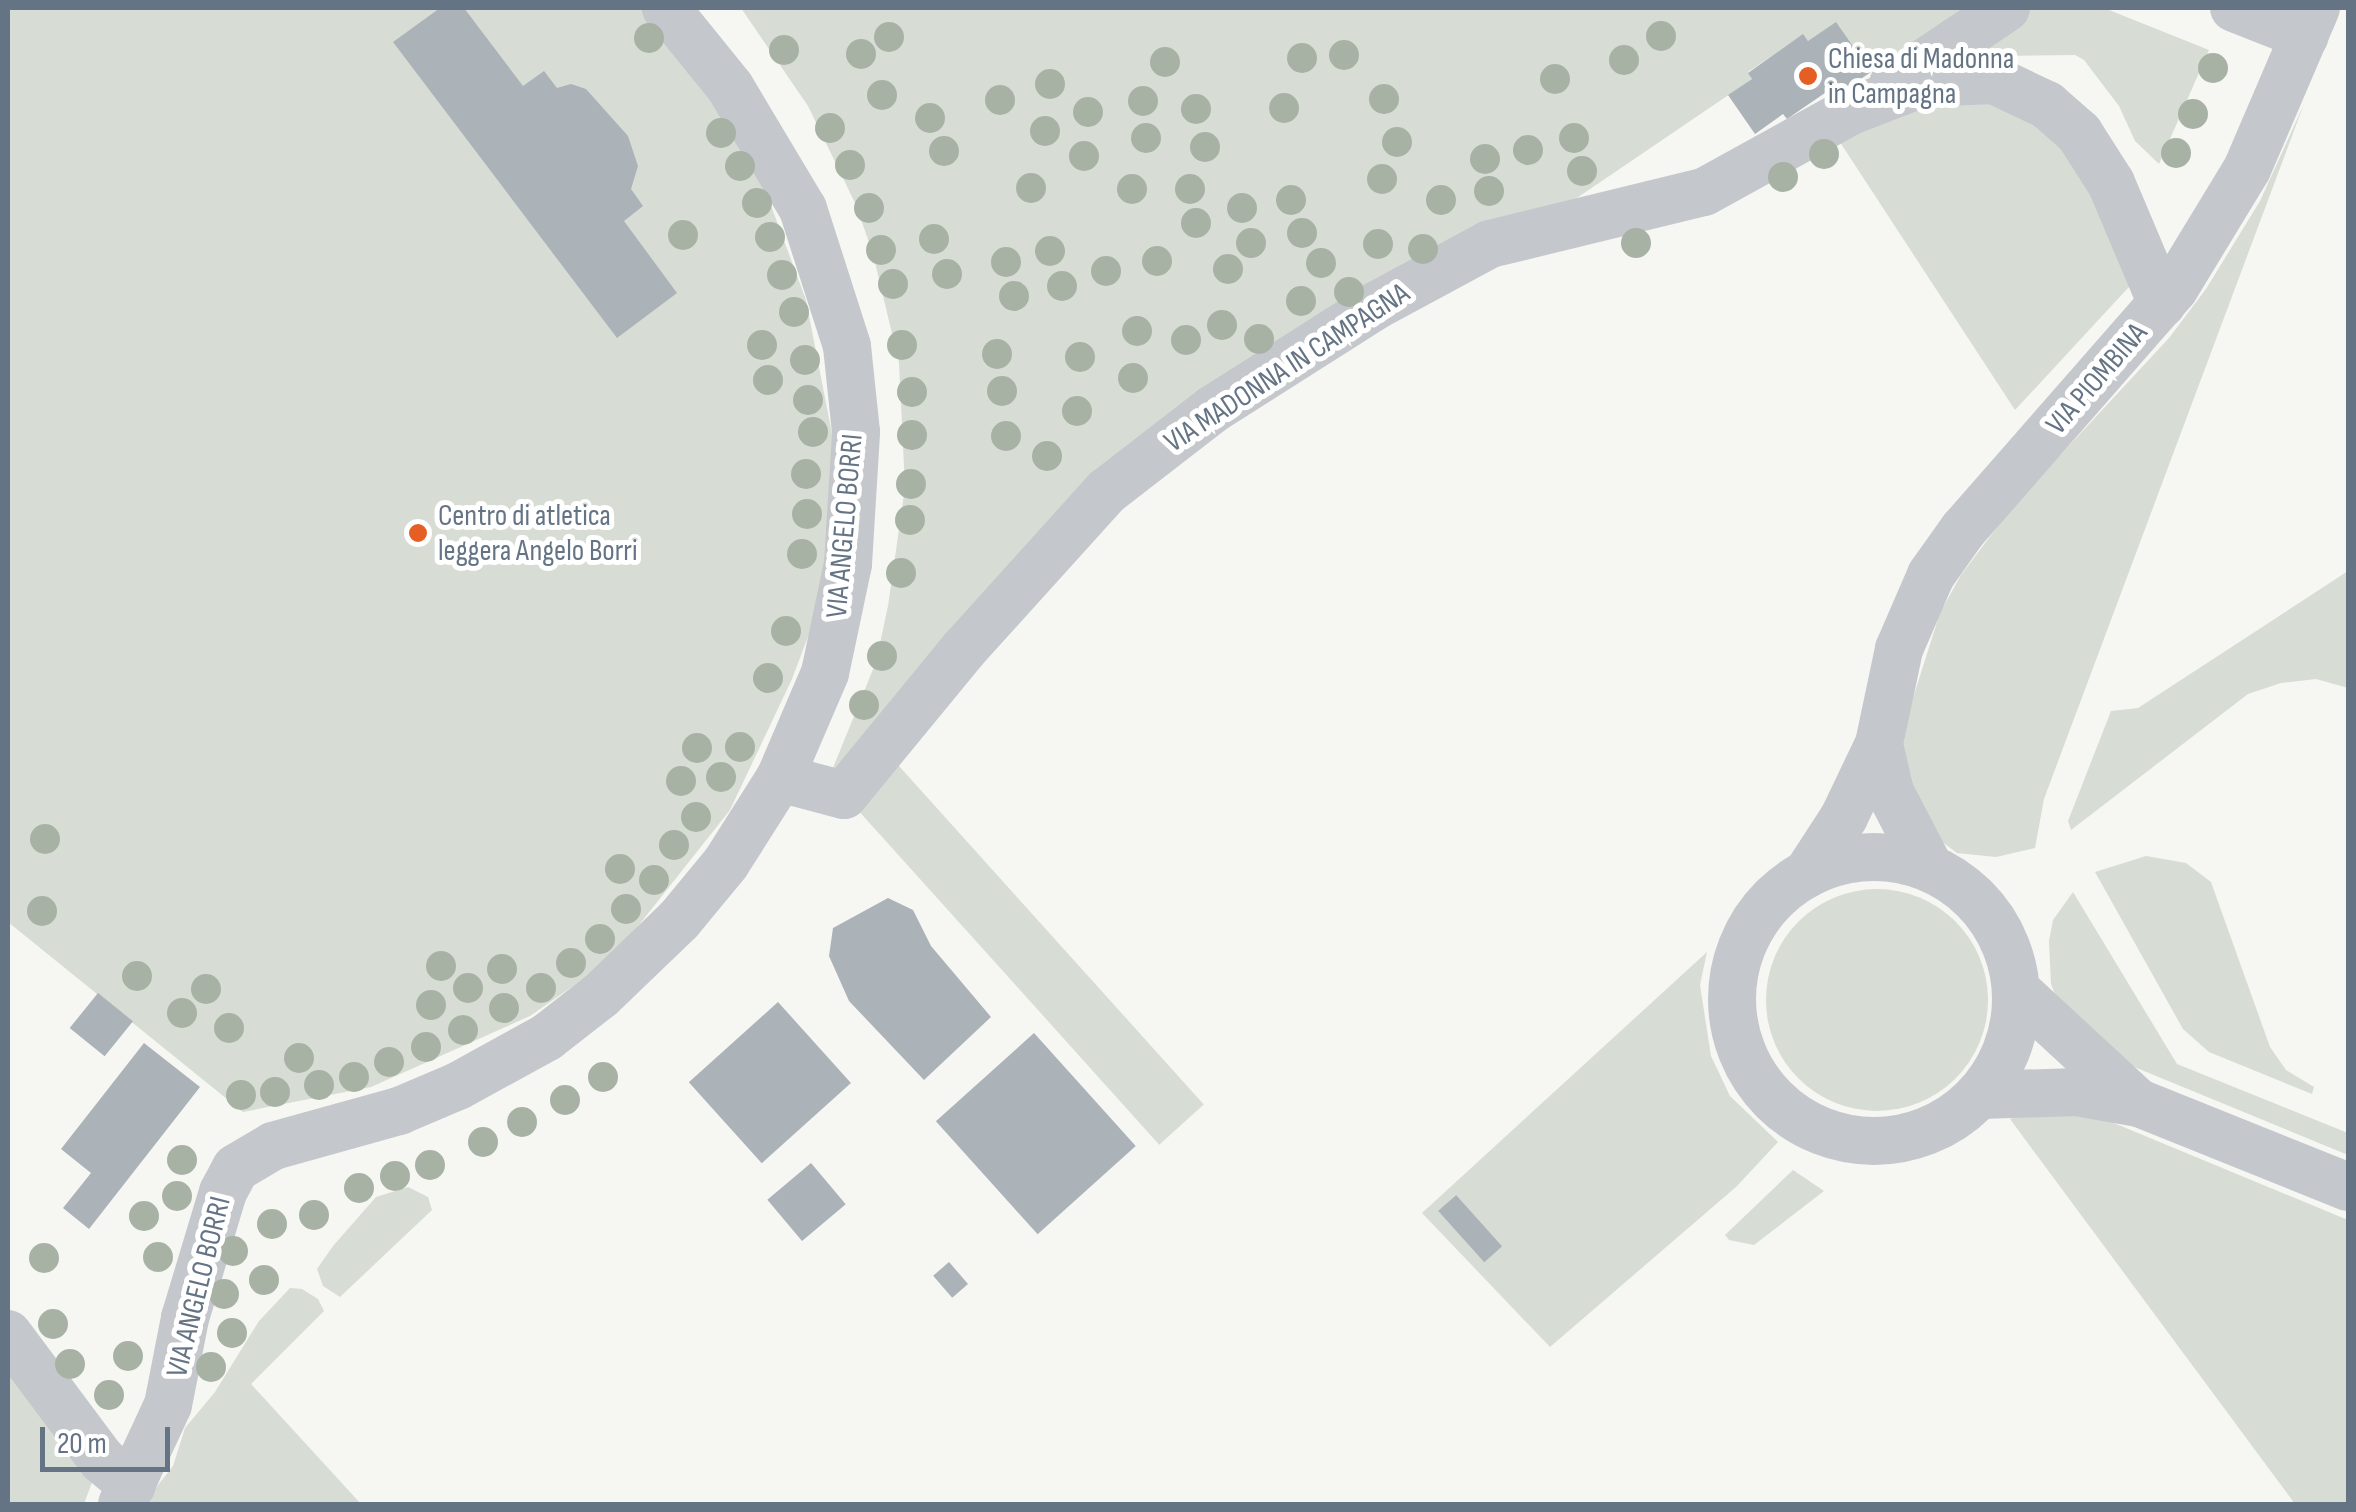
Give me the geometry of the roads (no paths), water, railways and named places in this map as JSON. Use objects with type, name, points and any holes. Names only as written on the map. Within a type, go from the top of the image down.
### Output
[{"type":"street","name":"VIA ANGELO BORRI","points":[[128,1495],[168,1406],[190,1302],[222,1192],[236,1168],[273,1146],[428,1099],[547,1036],[627,972],[691,907],[726,863],[780,778],[826,674],[845,590],[856,432],[847,346],[803,210],[730,87],[666,8]]},
{"type":"street","name":"VIA MADONNA IN CAMPAGNA","points":[[780,778],[844,795],[964,648],[1107,491],[1213,409],[1378,304],[1490,244],[1704,192],[1851,111],[2006,8]]},
{"type":"street","points":[[2234,8],[2310,22]]},
{"type":"street","name":"VIA PIOMBINA","points":[[1807,874],[1836,862],[1899,858],[1954,880],[1980,903],[2000,931],[2013,963],[2017,990],[2008,1046],[1981,1095],[1952,1120],[1918,1135],[1882,1142],[1844,1139],[1809,1126],[1784,1110],[1762,1088],[1745,1061],[1736,1032],[1735,970],[1760,914],[1807,874],[1844,818],[1879,744],[1898,649],[1931,576],[1964,530],[2162,304],[2230,203],[2310,22]]},
{"type":"street","name":"VIA MADONNA IN CAMPAGNA","points":[[1851,111],[1923,83],[1994,80],[2048,104],[2079,132],[2112,182],[2162,304]]},
{"type":"street","name":"VIA PIOMBINA","points":[[1879,744],[1890,792],[1929,867]]},
{"type":"street","points":[[2017,990],[2139,1103]]},
{"type":"street","points":[[1981,1095],[2078,1092],[2139,1103],[2348,1187]]},
{"type":"street","points":[[8,1334],[128,1495]]},
{"type":"place","name":"Chiesa di Madonna in Campagna","points":[[1808,76]]},
{"type":"place","name":"Centro di atletica leggera Angelo Borri","points":[[418,533]]}]
